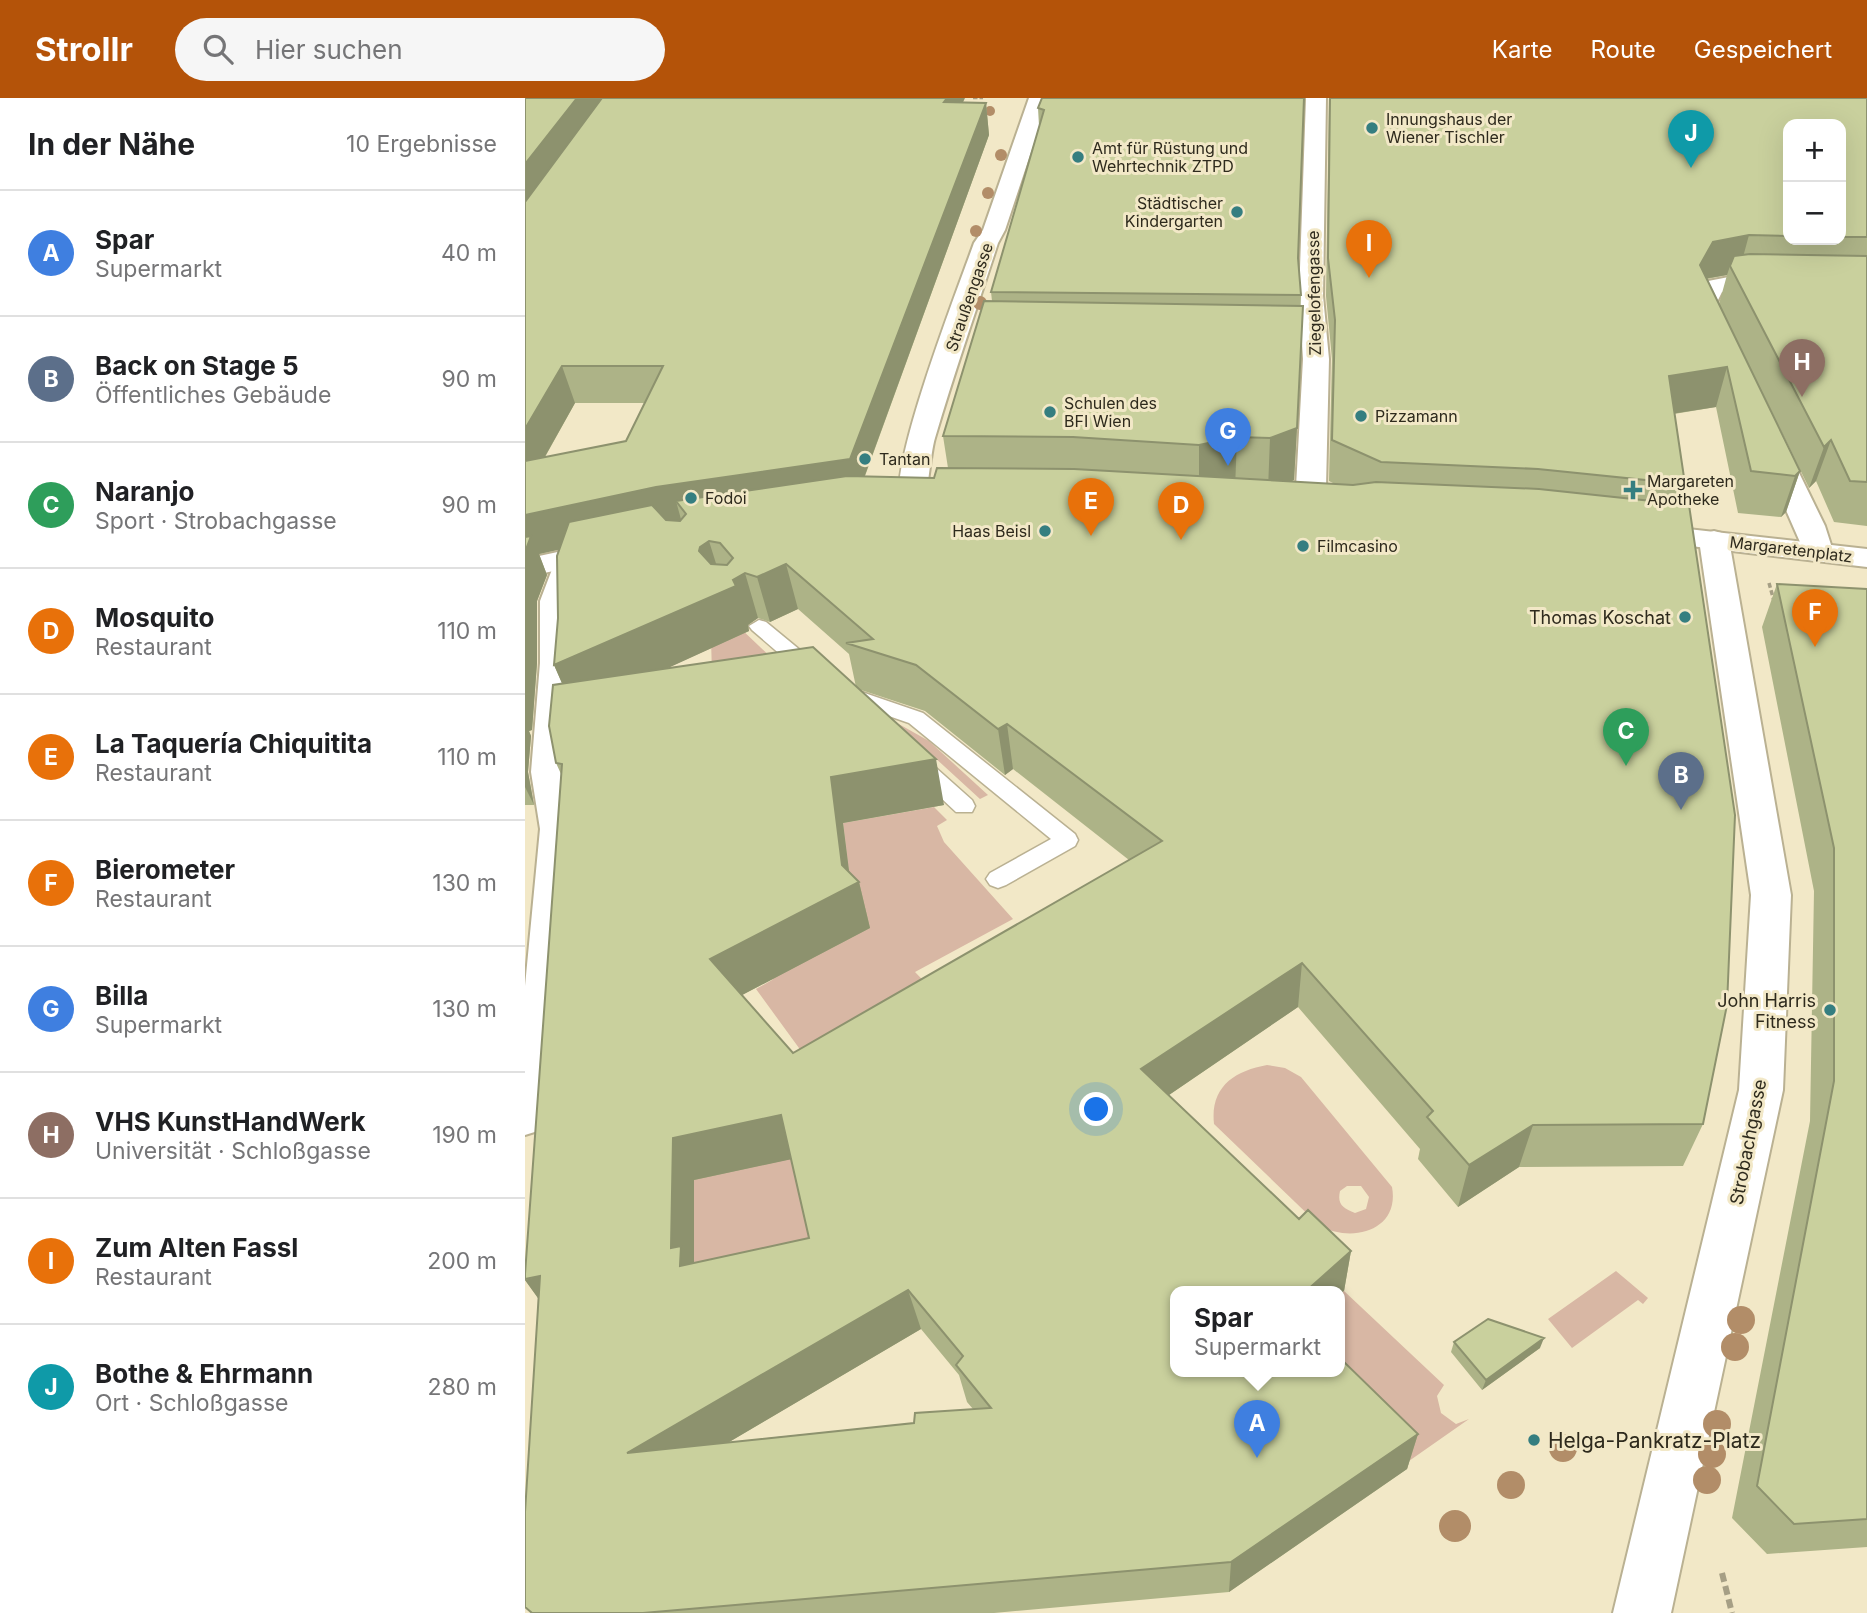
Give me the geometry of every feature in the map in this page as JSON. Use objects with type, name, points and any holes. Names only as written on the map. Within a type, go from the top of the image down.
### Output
[{"type":"street","name":"Straußengasse","points":[[914,501],[912,477],[920,441],[965,340],[1039,98]]},
{"type":"street","name":"Ziegelofengasse","points":[[1312,495],[1316,359],[1302,345],[1311,296],[1317,98]]},
{"type":"street","points":[[1728,353],[1704,304],[1712,287],[1739,282],[1867,285]]},
{"type":"street","points":[[1763,427],[1818,551]]},
{"type":"street","name":"Margaretenplatz","points":[[1609,530],[1867,558]]},
{"type":"street","name":"Strobachgasse","points":[[1642,1613],[1761,1090],[1771,895],[1714,540]]},
{"type":"street","points":[[525,568],[632,545]]},
{"type":"street","points":[[525,1116],[538,1080],[559,829],[549,772],[557,663],[556,601],[570,558]]},
{"type":"lane","points":[[759,626],[875,726]]},
{"type":"lane","points":[[835,691],[916,718],[1067,840],[998,879]]},
{"type":"lane","points":[[905,753],[964,806]]},
{"type":"path","points":[[973,98],[983,98]]},
{"type":"path","points":[[1722,1573],[1732,1613]]},
{"type":"shaded area","points":[[738,626],[817,701],[713,709],[711,639]]},
{"type":"shaded area","points":[[897,723],[929,741],[988,795],[980,799]]},
{"type":"shaded area","points":[[934,807],[947,820],[937,826],[944,842],[1013,919],[915,972],[941,999],[815,1070],[756,989],[772,980],[851,889],[843,823]]},
{"type":"shaded area","points":[[1267,1065],[1285,1068],[1301,1077],[1392,1187],[1393,1202],[1389,1214],[1381,1223],[1359,1233],[1333,1231],[1320,1226],[1214,1124],[1216,1100],[1220,1091],[1235,1077]],"holes":[[[1347,1186],[1361,1186],[1369,1197],[1366,1209],[1355,1213],[1342,1205],[1339,1200],[1340,1191]]]},
{"type":"shaded area","points":[[698,1125],[797,1158],[825,1245],[680,1290],[694,1242],[694,1218],[679,1221]]},
{"type":"shaded area","points":[[1616,1271],[1648,1298],[1643,1304],[1638,1300],[1572,1348],[1548,1319]]},
{"type":"shaded area","points":[[1345,1292],[1444,1385],[1437,1396],[1441,1413],[1456,1424],[1469,1419],[1409,1461],[1407,1469],[1317,1377],[1345,1377]]},
{"type":"building","points":[[525,98],[577,98],[525,164]]},
{"type":"building","points":[[602,98],[947,98],[944,102],[986,103],[850,459],[656,487],[525,515],[525,461],[626,441],[663,366],[562,366],[525,429],[525,202]]},
{"type":"building","points":[[1042,98],[1304,98],[1298,258],[1301,295],[991,292],[1044,110],[1038,108]]},
{"type":"building","points":[[1330,98],[1867,98],[1867,237],[1846,237],[1846,119],[1783,119],[1783,236],[1749,235],[1713,242],[1700,265],[1800,471],[1795,476],[1751,471],[1727,367],[1669,376],[1685,484],[1538,469],[1381,462],[1332,440],[1335,320],[1328,258]]},
{"type":"building","points":[[1734,256],[1867,256],[1867,482],[1850,481],[1831,440],[1824,447],[1730,266]]},
{"type":"building","points":[[984,301],[1303,306],[1297,428],[1270,438],[1237,437],[1199,445],[1073,437],[943,436]]},
{"type":"building","points":[[937,468],[1074,469],[1353,485],[1376,482],[1539,489],[1689,505],[1735,815],[1727,1005],[1703,1124],[1533,1125],[1469,1165],[1427,1117],[1433,1111],[1302,963],[1141,1069],[1299,1219],[1308,1210],[1351,1251],[1312,1286],[1170,1286],[1170,1377],[1345,1377],[1345,1363],[1418,1434],[1231,1562],[643,1613],[532,1613],[525,1607],[525,1512],[540,1276],[525,1279],[525,1274],[562,764],[556,763],[549,726],[553,685],[813,647],[936,759],[831,777],[842,865],[859,882],[710,959],[793,1053],[1162,841],[1007,724],[998,729],[916,665],[846,643],[873,639],[786,564],[757,577],[745,573],[733,580],[736,586],[554,665],[558,618],[557,556],[569,522],[652,505],[666,520],[680,521],[686,514],[676,501],[847,476],[934,478]],"holes":[[[709,541],[720,543],[733,558],[727,565],[711,564],[699,551],[700,547]],[[781,1115],[809,1238],[680,1266],[681,1246],[671,1248],[673,1138]],[[908,1290],[963,1356],[956,1365],[991,1408],[915,1413],[914,1423],[627,1453]]]},
{"type":"building","points":[[531,536],[525,552],[525,537]]},
{"type":"building","points":[[1777,584],[1867,589],[1867,1519],[1794,1524],[1757,1486],[1834,1081],[1834,848]]},
{"type":"building","points":[[1488,1319],[1544,1338],[1486,1380],[1454,1342]]},
{"type":"place","name":"Innungshaus der Wiener Tischler","points":[[1372,128]]},
{"type":"place","name":"Amt für Rüstung und Wehrtechnik ZTPD","points":[[1078,157]]},
{"type":"place","name":"Bothe & Ehrmann","points":[[1691,168]]},
{"type":"place","name":"Städtischer Kindergarten","points":[[1237,212]]},
{"type":"place","name":"Zum Alten Fassl","points":[[1369,278]]},
{"type":"place","name":"VHS KunstHandWerk","points":[[1802,397]]},
{"type":"place","name":"Schulen des BFI Wien","points":[[1050,412]]},
{"type":"place","name":"Pizzamann","points":[[1361,416]]},
{"type":"place","name":"Tantan","points":[[865,459]]},
{"type":"place","name":"Billa","points":[[1228,466]]},
{"type":"place","name":"Margareten Apotheke","points":[[1633,490]]},
{"type":"place","name":"Fodoi","points":[[691,498]]},
{"type":"place","name":"Haas Beisl","points":[[1045,531]]},
{"type":"place","name":"La Taquería Chiquitita","points":[[1091,536]]},
{"type":"place","name":"Mosquito","points":[[1181,540]]},
{"type":"place","name":"Filmcasino","points":[[1303,546]]},
{"type":"place","name":"Thomas Koschat","points":[[1685,617]]},
{"type":"place","name":"Bierometer","points":[[1815,647]]},
{"type":"place","name":"Naranjo","points":[[1626,766]]},
{"type":"place","name":"Back on Stage 5","points":[[1681,810]]},
{"type":"place","name":"John Harris Fitness","points":[[1830,1010]]},
{"type":"place","name":"Helga-Pankratz-Platz","points":[[1534,1440]]},
{"type":"place","name":"Spar","points":[[1257,1458]]}]
